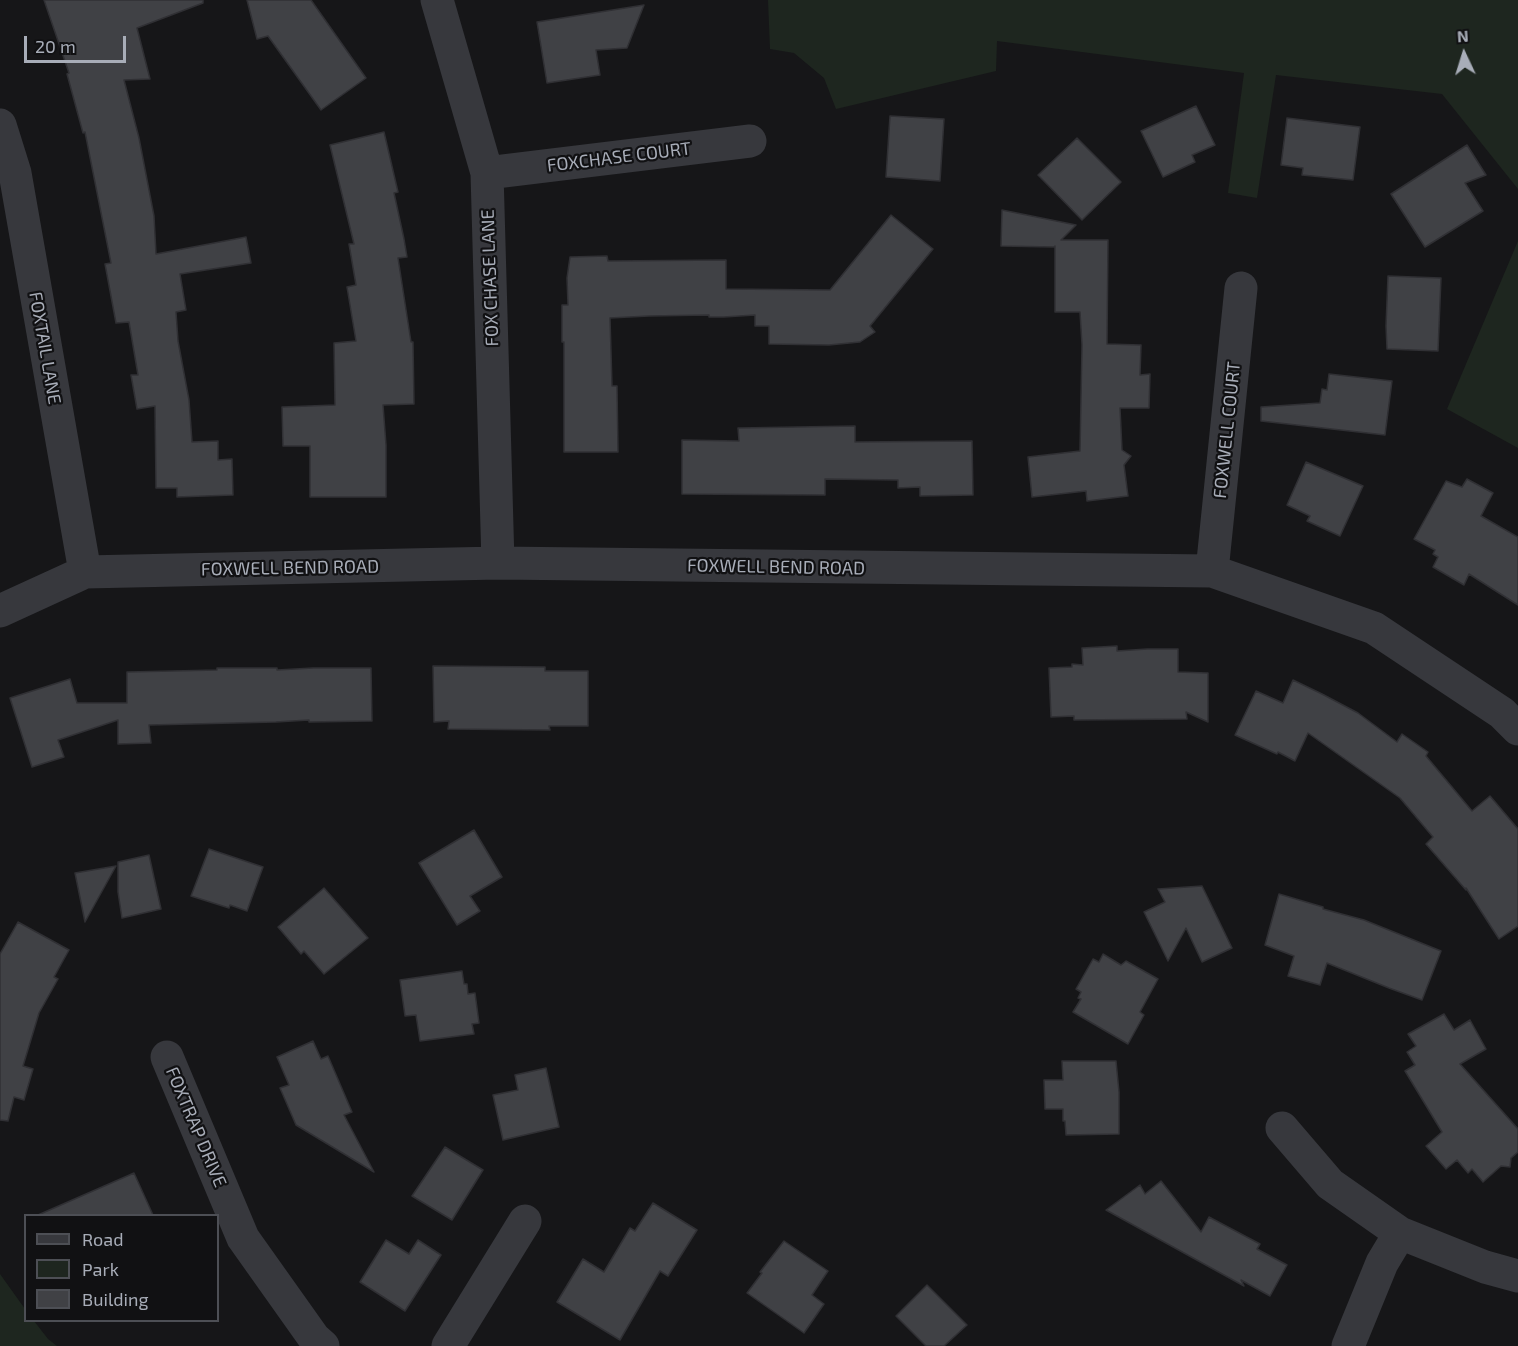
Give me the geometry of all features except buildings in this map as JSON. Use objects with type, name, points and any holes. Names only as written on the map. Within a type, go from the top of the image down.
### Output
[{"type":"street","name":"FOX CHASE LANE","points":[[437,0],[487,173],[498,563]]},
{"type":"street","name":"FOXTAIL LANE","points":[[0,124],[15,173],[85,572]]},
{"type":"street","name":"FOXCHASE COURT","points":[[487,173],[750,141]]},
{"type":"street","name":"FOXWELL COURT","points":[[1212,571],[1241,288]]},
{"type":"street","name":"FOXWELL BEND ROAD","points":[[0,611],[85,572],[498,563],[1212,571],[1374,628],[1502,713],[1518,729]]},
{"type":"street","name":"FOXTRAP DRIVE","points":[[167,1057],[243,1238],[314,1338],[323,1346]]},
{"type":"street","points":[[1281,1128],[1330,1184],[1400,1233],[1485,1267],[1518,1276]]},
{"type":"street","points":[[448,1346],[525,1221]]},
{"type":"street","points":[[1348,1346],[1382,1263],[1400,1233]]},
{"type":"green space","points":[[768,0],[1518,0],[1518,189],[1442,94],[1276,75],[1257,198],[1228,193],[1244,73],[997,41],[996,71],[836,109],[824,78],[794,53],[770,49]]},
{"type":"green space","points":[[1518,241],[1518,448],[1447,409]]},
{"type":"green space","points":[[0,1274],[24,1308],[24,1322],[35,1322],[48,1339],[57,1346],[0,1346]]}]
